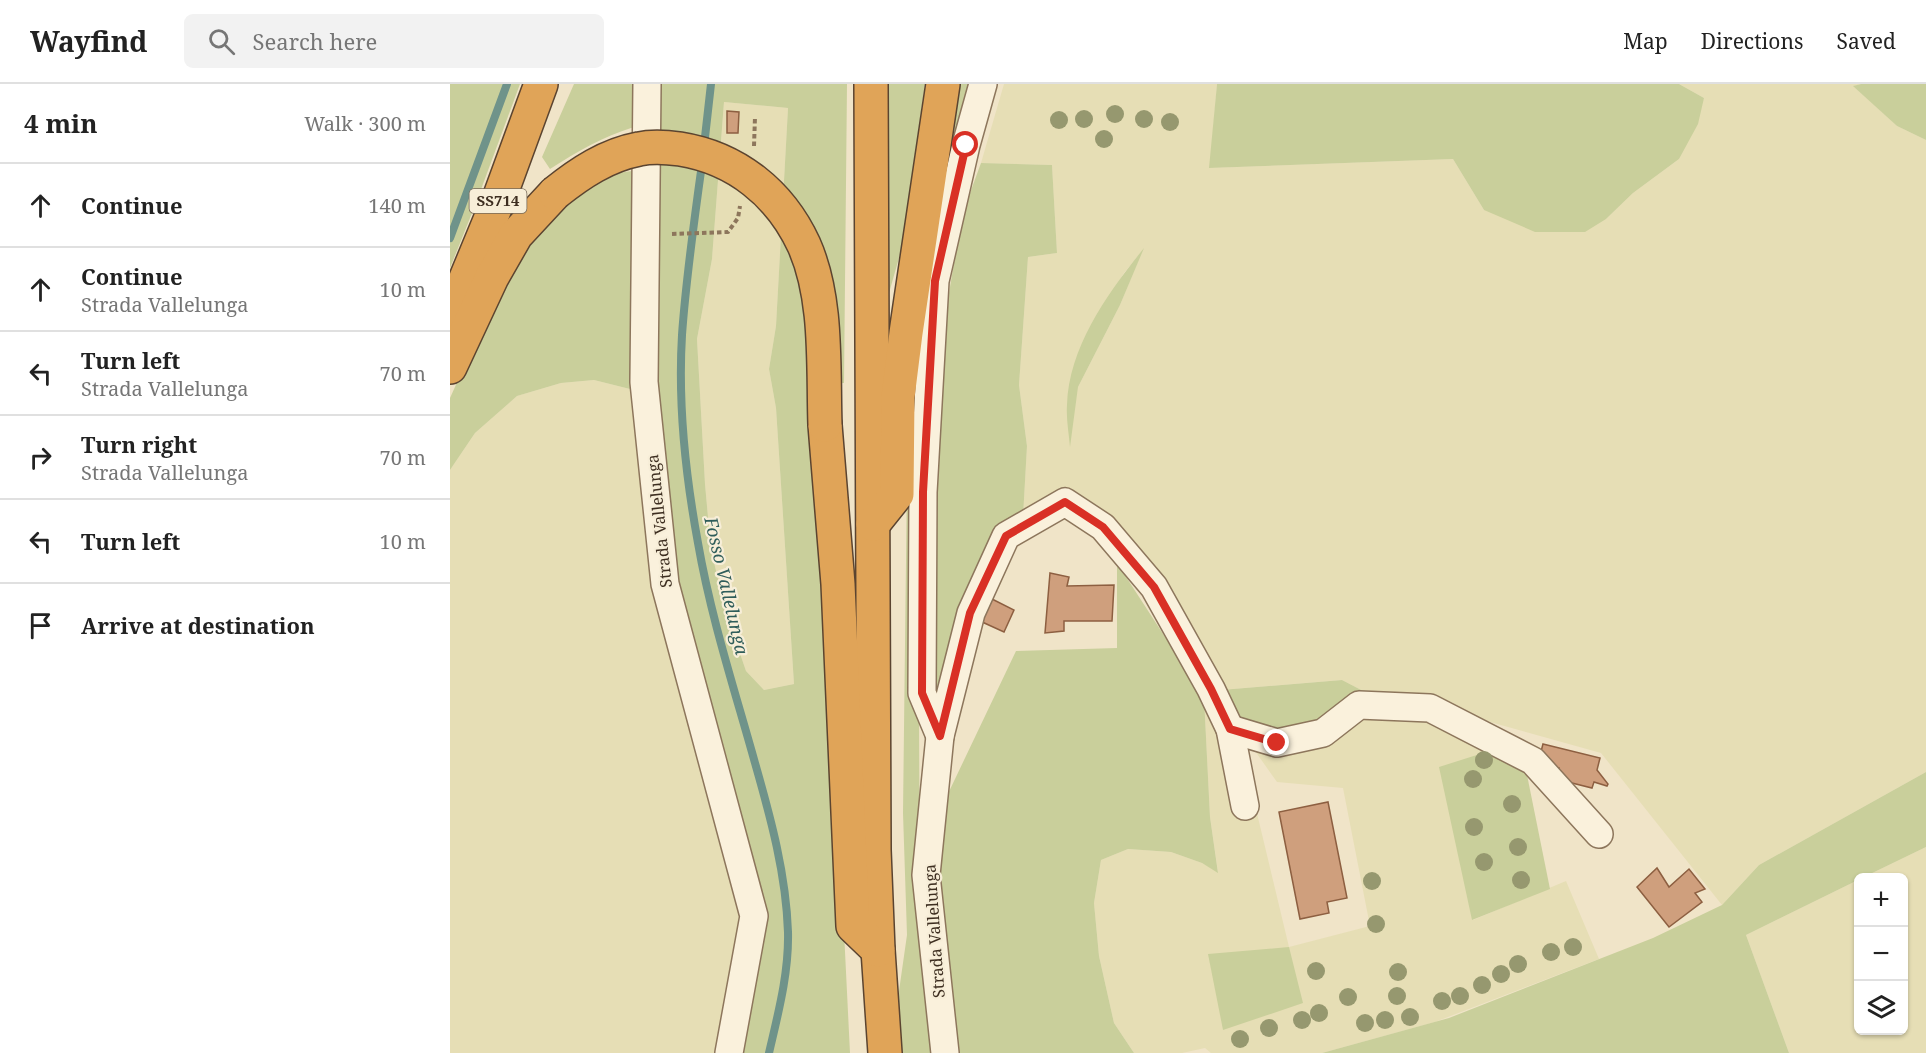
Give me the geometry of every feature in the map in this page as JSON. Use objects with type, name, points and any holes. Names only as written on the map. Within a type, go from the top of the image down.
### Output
[{"type":"highway","name":"SS714","points":[[450,317],[501,196],[541,84]]},
{"type":"highway","points":[[871,84],[874,828],[878,950],[885,1053]]},
{"type":"highway","points":[[873,524],[897,494],[898,397],[943,84]]},
{"type":"highway","points":[[450,367],[492,277],[516,235],[555,193],[578,174],[606,160],[640,149],[657,147],[709,156],[744,172],[775,199],[804,245],[813,276],[820,317],[825,425],[838,584],[853,926],[878,950]]},
{"type":"street","name":"Strada Vallelunga","points":[[648,84],[644,382],[665,584],[754,916],[729,1053]]},
{"type":"street","name":"Strada Vallelunga","points":[[940,736],[922,693],[923,492],[935,281],[966,145],[983,84]]},
{"type":"street","name":"Strada Vallelunga","points":[[945,1053],[927,875],[940,736],[970,613],[1006,536],[1065,502],[1103,527],[1154,587],[1211,689],[1230,729],[1245,806]]},
{"type":"street","points":[[1230,729],[1277,743],[1323,733],[1359,705],[1430,708],[1533,761],[1599,834]]},
{"type":"path","points":[[664,234],[714,232]]},
{"type":"shaded area","points":[[1004,84],[1217,84],[1210,168],[1453,159],[1484,210],[1606,219],[1633,193],[1679,159],[1704,98],[1679,84],[1861,84],[1854,86],[1897,126],[1926,140],[1926,772],[1759,865],[1722,905],[1601,753],[1407,699],[1367,693],[1342,680],[1221,690],[1072,499],[1023,517],[1027,446],[1019,385],[1028,257],[1057,253],[1052,165],[981,163]],"holes":[[[1142,251],[1120,305],[1078,387],[1069,443],[1086,335],[1124,273]]]},
{"type":"shaded area","points":[[724,102],[788,108],[776,326],[769,369],[776,408],[794,684],[764,690],[746,671],[726,612],[711,550],[705,484],[697,339],[712,259]]},
{"type":"shaded area","points":[[594,380],[634,390],[650,577],[746,917],[721,1053],[450,1053],[450,470],[475,433],[517,396],[561,383]]},
{"type":"shaded area","points":[[1204,697],[1249,780],[1289,947],[1370,926],[1343,788],[1277,782],[1255,751],[1362,709],[1430,716],[1502,747],[1473,920],[1566,881],[1599,959],[1435,1022],[1322,1053],[1211,1053],[1205,1048],[1182,1053],[1134,1053],[1114,1023],[1099,956],[1094,903],[1101,860],[1128,849],[1171,852],[1202,863],[1218,872],[1210,817]]},
{"type":"shaded area","points":[[1926,847],[1926,1053],[1789,1053],[1746,935],[1854,882],[1854,1035],[1908,1035],[1908,873],[1872,873]]},
{"type":"green space","points":[[450,84],[520,84],[450,268]]},
{"type":"green space","points":[[574,84],[632,84],[634,127],[590,145],[550,169],[542,157]]},
{"type":"green space","points":[[652,84],[847,84],[844,383],[817,384],[850,1053],[737,1053],[761,914],[679,605],[650,350]],"holes":[[[724,102],[788,108],[776,326],[769,369],[776,408],[794,684],[764,690],[746,671],[726,612],[711,550],[697,339],[712,259]]]},
{"type":"green space","points":[[886,84],[925,84],[901,251],[887,300]]},
{"type":"green space","points":[[956,84],[976,84],[941,214],[919,709],[920,928],[931,1053],[901,1053],[897,1005],[907,935],[903,813],[908,394]]},
{"type":"green space","points":[[1217,84],[1679,84],[1704,98],[1698,124],[1679,159],[1633,193],[1606,219],[1585,232],[1535,232],[1484,210],[1453,159],[1209,168]]},
{"type":"green space","points":[[1926,84],[1926,140],[1897,126],[1853,86]]},
{"type":"green space","points":[[981,163],[1052,165],[1057,253],[1028,257],[1019,385],[1027,446],[1023,517],[942,713],[930,695],[937,365],[962,215]]},
{"type":"green space","points":[[632,171],[634,390],[594,380],[561,383],[517,396],[475,433],[450,470],[450,398],[516,259],[552,217],[581,193],[617,173]]},
{"type":"green space","points":[[1144,248],[1120,305],[1078,387],[1070,447],[1067,405],[1069,383],[1075,362],[1083,341],[1104,302]]},
{"type":"green space","points":[[1117,563],[1204,697],[1210,817],[1218,873],[1202,863],[1171,852],[1128,849],[1101,860],[1094,903],[1099,956],[1114,1023],[1134,1053],[953,1053],[937,867],[945,800],[1016,651],[1117,648]]},
{"type":"green space","points":[[1342,680],[1367,693],[1306,734],[1234,725],[1221,690]]},
{"type":"green space","points":[[1502,747],[1524,760],[1550,889],[1472,920],[1439,767]]},
{"type":"green space","points":[[1926,772],[1926,847],[1872,873],[1854,873],[1854,882],[1746,935],[1789,1053],[1322,1053],[1449,1018],[1653,938],[1722,905],[1759,865]]},
{"type":"green space","points":[[1289,947],[1303,1003],[1223,1030],[1208,954]]},
{"type":"building","points":[[727,111],[739,112],[738,133],[727,133]]},
{"type":"building","points":[[1050,573],[1069,577],[1067,586],[1114,585],[1112,621],[1064,621],[1064,631],[1045,633]]},
{"type":"building","points":[[990,598],[1014,610],[1004,632],[980,621]]},
{"type":"building","points":[[1543,744],[1600,758],[1597,770],[1608,784],[1607,786],[1594,782],[1592,788],[1556,779],[1559,768],[1538,763]]},
{"type":"building","points":[[1328,802],[1347,898],[1327,902],[1329,913],[1300,919],[1279,812]]},
{"type":"building","points":[[1657,868],[1669,887],[1689,869],[1705,889],[1695,893],[1702,902],[1669,927],[1637,887]]},
{"type":"waterway","points":[[450,238],[507,84]]},
{"type":"waterway","name":"Fosso Vallelunga","points":[[704,146],[711,84]]},
{"type":"waterway","name":"Fosso Vallelunga","points":[[702,164],[682,335],[681,386],[684,439],[703,571],[767,805],[777,847],[787,910],[787,963],[769,1053]]},
{"type":"route","points":[[966,145],[935,281],[923,492],[922,693],[940,736],[970,613],[1006,536],[1065,502],[1103,527],[1154,587],[1211,689],[1230,729],[1277,743]]}]
